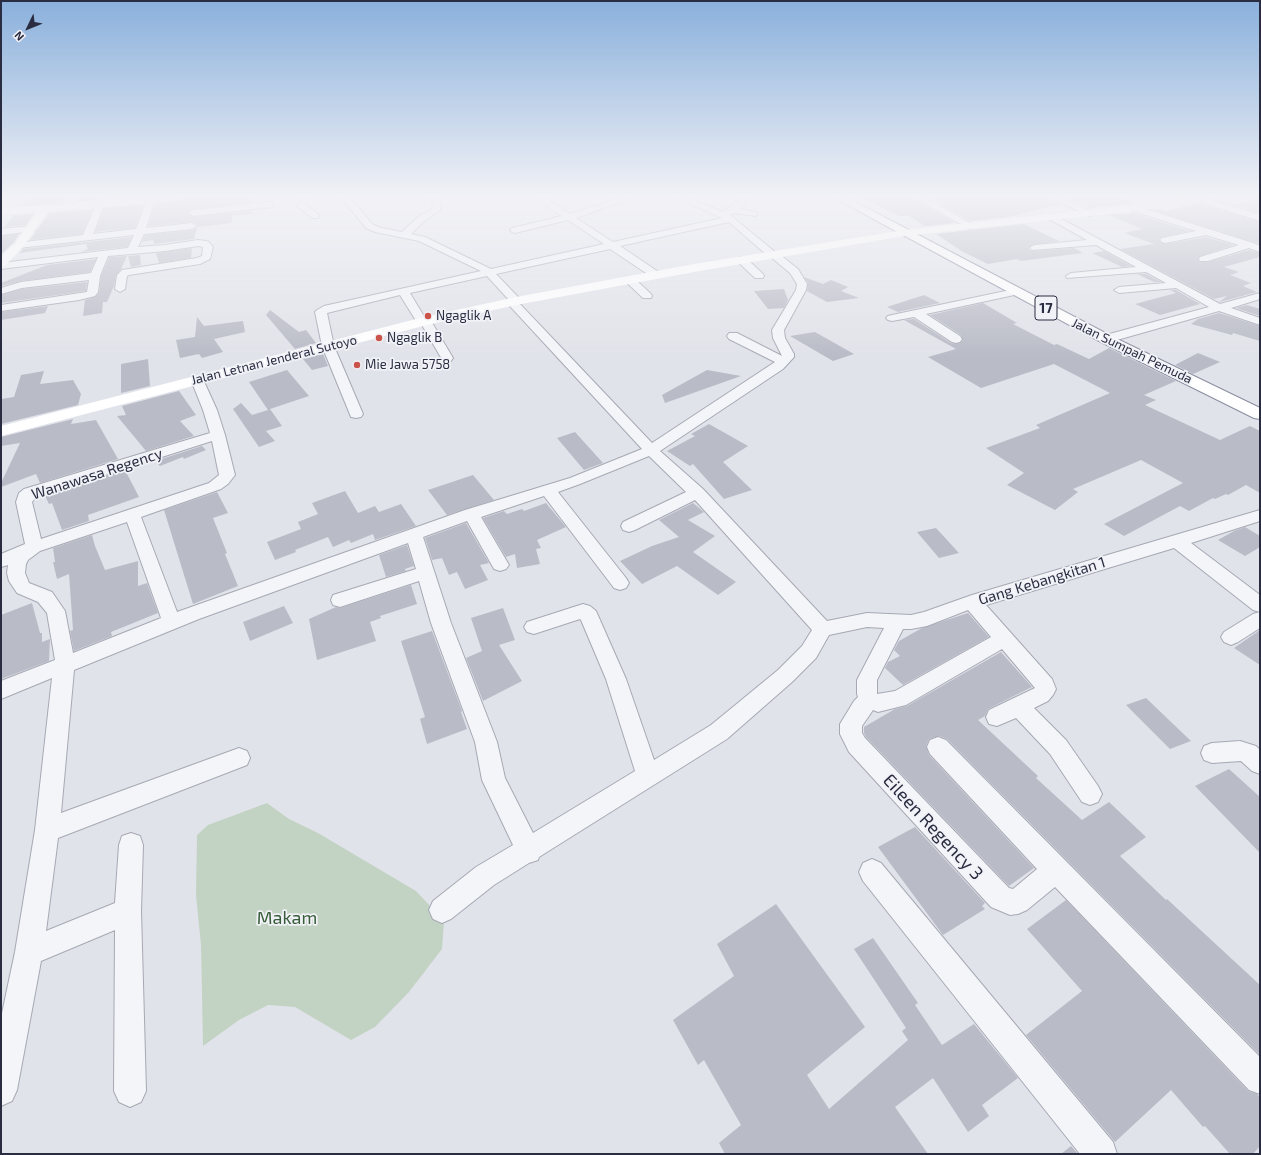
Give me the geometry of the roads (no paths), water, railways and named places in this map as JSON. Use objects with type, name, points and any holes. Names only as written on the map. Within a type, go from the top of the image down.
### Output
[{"type":"main road","points":[[1,265],[15,250]]},
{"type":"main road","name":"Jalan Letnan Jenderal Sutoyo","points":[[1,431],[328,346],[514,301],[656,275],[807,250]]},
{"type":"main road","name":"Jalan Sumpah Pemuda","points":[[934,250],[1106,339],[1260,414]]},
{"type":"street","points":[[1,265],[132,250]]},
{"type":"street","points":[[120,289],[122,275],[126,272],[200,261],[207,257],[208,250]]},
{"type":"street","points":[[442,910],[485,876],[719,732],[785,676],[808,652],[823,629],[697,494],[651,450],[489,272],[446,250]]},
{"type":"street","points":[[356,414],[328,346],[321,312],[333,306],[589,250]]},
{"type":"street","points":[[618,250],[656,275]]},
{"type":"street","points":[[1,690],[64,661],[414,534],[604,470],[651,450],[784,362],[788,357],[788,354],[779,338],[778,330],[802,287],[802,284],[794,271],[768,250]]},
{"type":"street","points":[[1110,250],[1218,307],[1260,322]]},
{"type":"street","points":[[1204,259],[1234,250]]},
{"type":"street","points":[[3,307],[86,296],[93,292],[94,276],[104,254]]},
{"type":"street","points":[[742,260],[760,276]]},
{"type":"street","points":[[1071,276],[1146,269]]},
{"type":"street","points":[[1,291],[18,286],[94,276]]},
{"type":"street","points":[[630,280],[647,296]]},
{"type":"street","points":[[1119,290],[1177,285]]},
{"type":"street","points":[[3,307],[18,286]]},
{"type":"street","points":[[892,318],[1015,292]]},
{"type":"street","points":[[405,294],[447,358]]},
{"type":"street","points":[[1106,339],[1260,296]]},
{"type":"street","points":[[916,313],[956,339]]},
{"type":"street","points":[[733,336],[784,362]]},
{"type":"street","points":[[1,561],[34,547],[215,486],[223,481],[227,476],[218,436],[210,410],[197,380]]},
{"type":"street","name":"Wanawasa Regency","points":[[34,547],[24,502],[25,497],[30,493],[218,436]]},
{"type":"street","points":[[548,490],[620,583]]},
{"type":"street","points":[[629,526],[697,494]]},
{"type":"street","points":[[132,514],[169,615]]},
{"type":"street","points":[[471,514],[500,565]]},
{"type":"street","name":"Gang Kebangkitan 1","points":[[823,629],[846,623],[867,620],[881,619],[897,622],[911,622],[927,619],[939,612],[1260,515]]},
{"type":"street","points":[[414,534],[441,623],[486,742],[494,780],[529,850]]},
{"type":"street","points":[[1177,541],[1260,606]]},
{"type":"street","points":[[1,1090],[29,952],[48,830],[64,661],[56,611],[45,598],[23,588],[18,581],[16,573],[17,564],[22,556],[34,547]]},
{"type":"street","points":[[340,600],[426,572]]},
{"type":"street","points":[[972,602],[1045,685],[1046,689],[1044,692],[1018,707],[997,717]]},
{"type":"street","points":[[534,627],[583,611],[589,616],[616,679],[648,776]]},
{"type":"street","points":[[1231,637],[1260,619]]},
{"type":"street","points":[[897,622],[866,680],[867,694],[870,700],[878,703],[899,699],[996,643]]},
{"type":"street","name":"Eileen Regency 3","points":[[870,700],[862,707],[851,724],[851,734],[856,745],[990,890],[1000,898],[1010,902],[1018,901],[1056,870]]},
{"type":"street","points":[[1018,707],[1058,747],[1090,794]]},
{"type":"street","points":[[938,747],[1260,1079]]},
{"type":"street","points":[[1212,753],[1240,751],[1248,754],[1260,764]]},
{"type":"street","points":[[48,830],[239,758]]},
{"type":"street","points":[[130,1091],[128,911],[131,845]]},
{"type":"street","points":[[872,872],[1101,1154]]},
{"type":"street","points":[[29,952],[128,911]]},
{"type":"place","name":"Ngaglik A","points":[[428,316]]},
{"type":"place","name":"Ngaglik B","points":[[379,338]]},
{"type":"place","name":"Mie Jawa 5758","points":[[357,365]]},
{"type":"park label","name":"Makam","points":[[287,918]]}]
